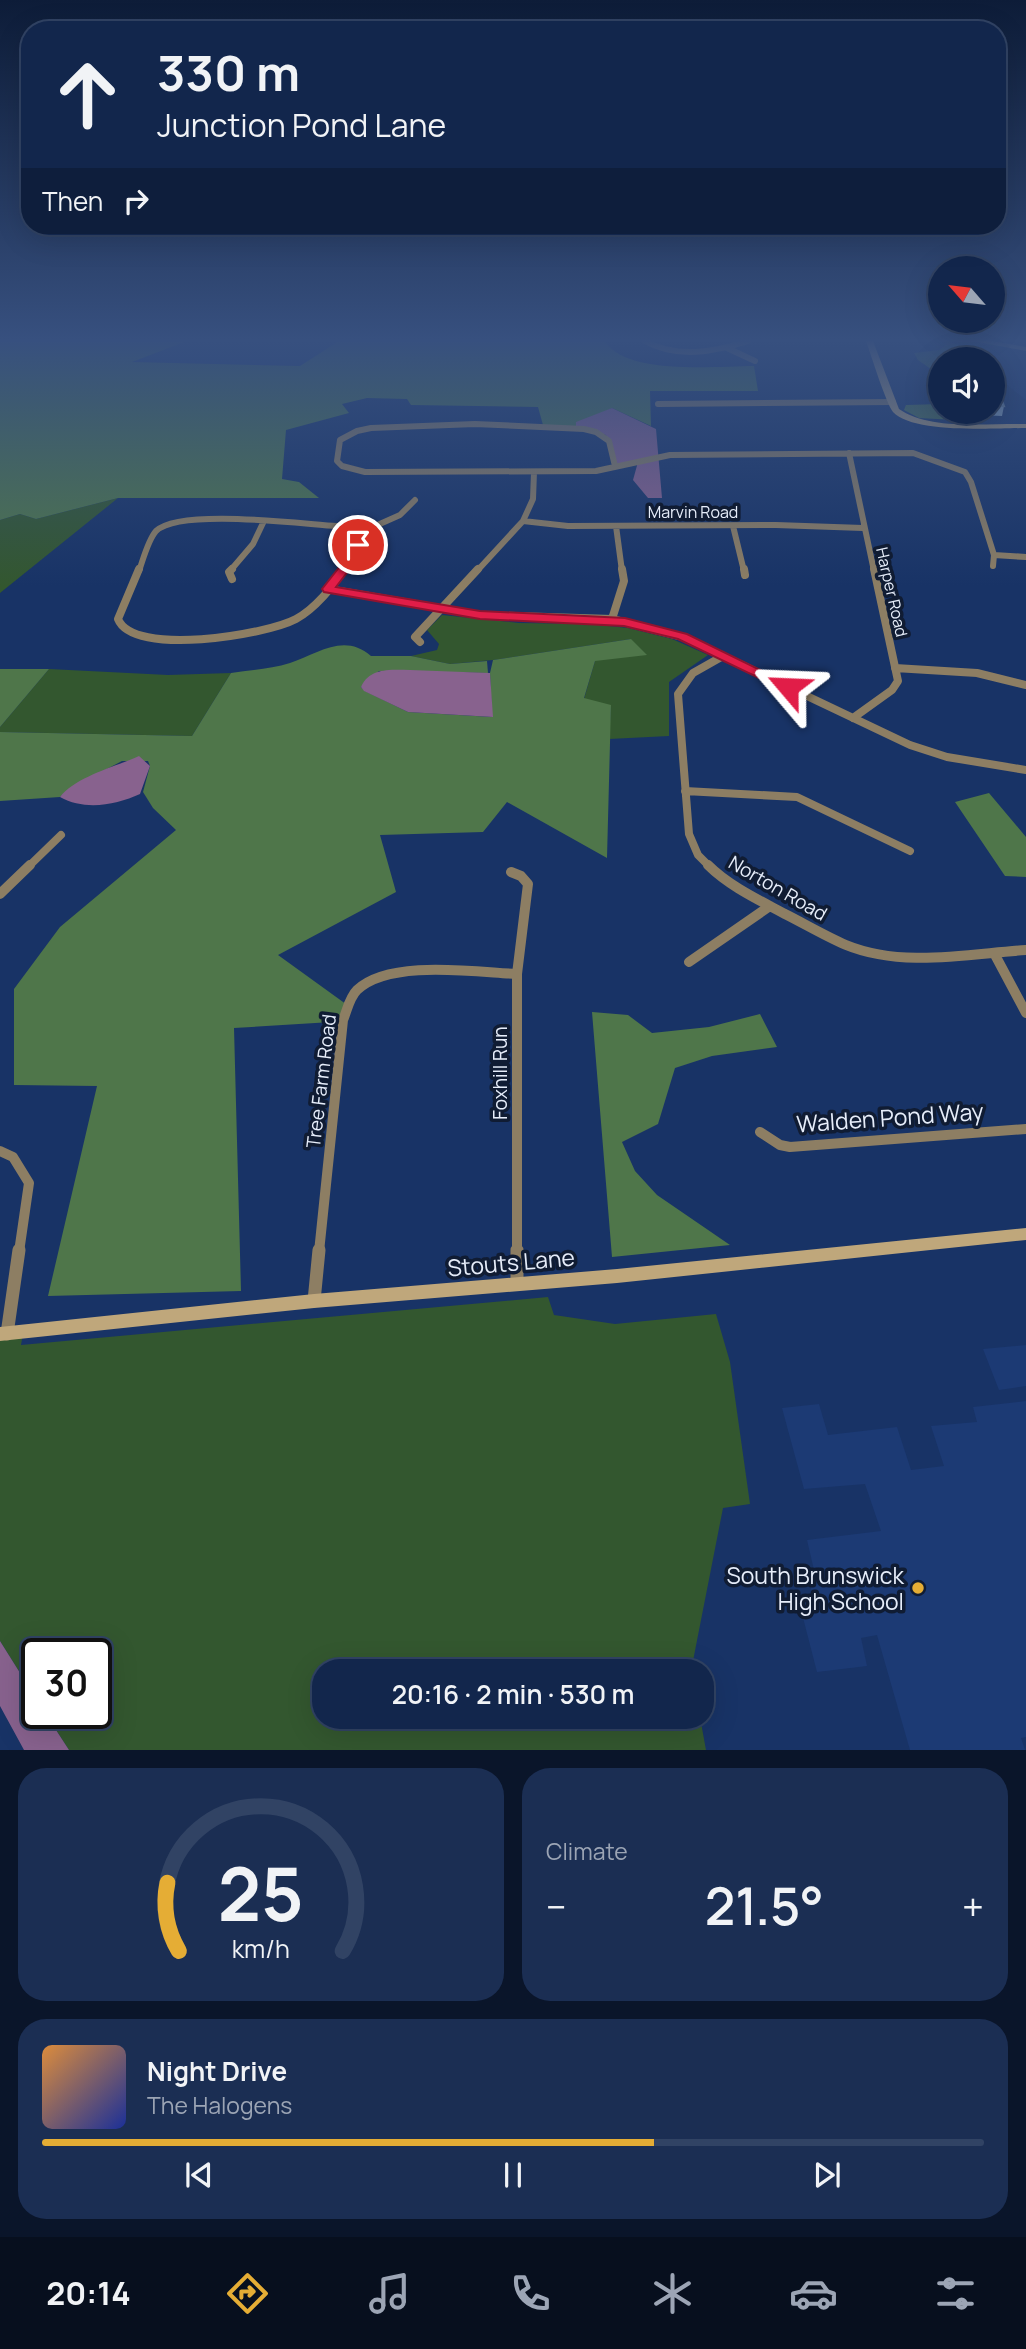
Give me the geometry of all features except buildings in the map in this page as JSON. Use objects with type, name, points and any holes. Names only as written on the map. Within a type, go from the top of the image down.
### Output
[{"type":"street","points":[[952,423],[1026,426]]},
{"type":"street","points":[[615,466],[609,441],[596,432],[528,425],[429,425],[357,430],[340,440],[337,461],[342,466],[365,472],[534,472],[596,471],[670,454],[913,453],[965,472],[971,482],[994,555],[993,566]]},
{"type":"street","name":"Harper Road","points":[[849,453],[895,668]]},
{"type":"street","points":[[420,642],[415,637],[523,521],[533,499],[534,472]]},
{"type":"street","points":[[355,535],[400,515],[415,500]]},
{"type":"street","points":[[195,518],[263,523],[330,525],[352,530],[355,535],[358,545],[353,557],[310,610],[264,631],[244,635],[145,638],[129,633],[121,626],[118,619],[155,532],[180,520],[195,518]]},
{"type":"street","name":"Marvin Road","points":[[523,521],[568,526],[863,528]]},
{"type":"street","points":[[232,579],[229,572],[253,544],[263,523]]},
{"type":"street","points":[[612,619],[624,581],[616,526]]},
{"type":"street","points":[[733,526],[745,575]]},
{"type":"street","points":[[994,555],[1026,557]]},
{"type":"street","points":[[328,589],[480,615],[612,619],[683,637],[910,745],[947,757],[1026,770]]},
{"type":"street","name":"Norton Road","points":[[723,656],[693,673],[678,694],[689,834],[698,855],[717,874],[836,941],[874,953],[915,958],[1026,950]]},
{"type":"street","points":[[853,718],[892,690],[898,681],[895,668],[977,673],[1026,685]]},
{"type":"street","points":[[685,791],[797,797],[910,851]]},
{"type":"street","points":[[0,894],[61,835]]},
{"type":"street","name":"Foxhill Run","points":[[511,872],[521,876],[528,884],[517,974],[517,1284]]},
{"type":"street","points":[[690,962],[770,906]]},
{"type":"street","points":[[994,953],[1026,1013]]},
{"type":"street","name":"Tree Farm Road","points":[[314,1301],[343,1020],[354,992],[369,981],[397,971],[517,974]]},
{"type":"street","name":"Walden Pond Way","points":[[761,1132],[790,1147],[1026,1129]]},
{"type":"street","points":[[0,1150],[13,1157],[29,1183],[4,1334]]},
{"type":"street","name":"Stouts Lane","points":[[4,1334],[314,1301],[1026,1234]]},
{"type":"shaded area","points":[[576,423],[643,423],[656,429],[662,498],[648,498],[633,480],[638,462],[614,467],[606,435],[576,428]]},
{"type":"shaded area","points":[[410,670],[490,673],[493,717],[408,712],[364,691],[361,687],[376,673]]},
{"type":"shaded area","points":[[139,756],[150,766],[140,794],[100,805],[80,804],[60,797],[86,778]]},
{"type":"shaded area","points":[[1026,1345],[1026,1386],[999,1390],[983,1349]]},
{"type":"shaded area","name":"South Brunswick High School","points":[[1026,1401],[1026,1737],[1021,1738],[1025,1750],[910,1750],[877,1635],[861,1638],[867,1666],[817,1672],[800,1606],[815,1604],[807,1572],[814,1570],[807,1540],[881,1531],[865,1484],[804,1489],[782,1408],[819,1404],[828,1435],[897,1427],[911,1470],[944,1466],[931,1426],[977,1422],[973,1407]]},
{"type":"shaded area","points":[[0,1641],[21,1674],[21,1729],[55,1729],[69,1750],[24,1750],[0,1706]]},
{"type":"green space","points":[[0,423],[313,423],[286,430],[282,479],[299,482],[319,498],[118,498],[36,519],[20,514],[0,520]]},
{"type":"green space","points":[[542,423],[586,423],[576,428],[543,425]]},
{"type":"green space","points":[[118,498],[0,593],[0,520],[20,514],[36,519]]},
{"type":"green space","points":[[442,615],[519,623],[589,624],[628,628],[672,639],[708,655],[669,682],[669,736],[609,739],[611,706],[584,699],[595,661],[631,639],[450,664],[411,656],[437,650],[439,644],[427,630]]},
{"type":"green space","points":[[631,639],[647,655],[595,661],[584,698],[611,705],[607,858],[507,802],[483,832],[380,835],[396,892],[278,955],[350,1007],[348,1021],[234,1028],[241,1291],[48,1296],[97,1086],[14,1085],[14,989],[60,927],[176,830],[153,808],[143,792],[150,766],[148,761],[122,761],[69,789],[60,797],[0,801],[0,732],[192,736],[231,673],[283,665],[341,645],[361,649],[371,656],[411,656],[450,664],[487,661],[488,673],[379,671],[361,687],[408,712],[492,717],[490,673],[493,660]]},
{"type":"green space","points":[[0,669],[49,669],[0,727]]},
{"type":"green space","points":[[49,669],[168,675],[231,673],[192,736],[0,732],[0,727]]},
{"type":"green space","points":[[989,793],[1026,837],[1026,877],[1005,876],[955,802]]},
{"type":"green space","points":[[592,1012],[628,1015],[652,1033],[709,1027],[760,1014],[777,1047],[712,1056],[675,1068],[658,1124],[622,1142],[635,1171],[657,1195],[730,1245],[612,1257]]},
{"type":"green space","points":[[548,1297],[554,1315],[615,1324],[716,1314],[730,1362],[750,1504],[723,1508],[693,1659],[312,1659],[312,1729],[702,1729],[706,1750],[69,1750],[55,1729],[112,1729],[112,1638],[21,1638],[21,1674],[0,1641],[0,1334],[24,1328],[21,1345]]},
{"type":"place","name":"South Brunswick High School","points":[[918,1588]]},
{"type":"route","points":[[358,545],[353,557],[328,589],[480,615],[612,619],[683,637],[788,687]]}]
